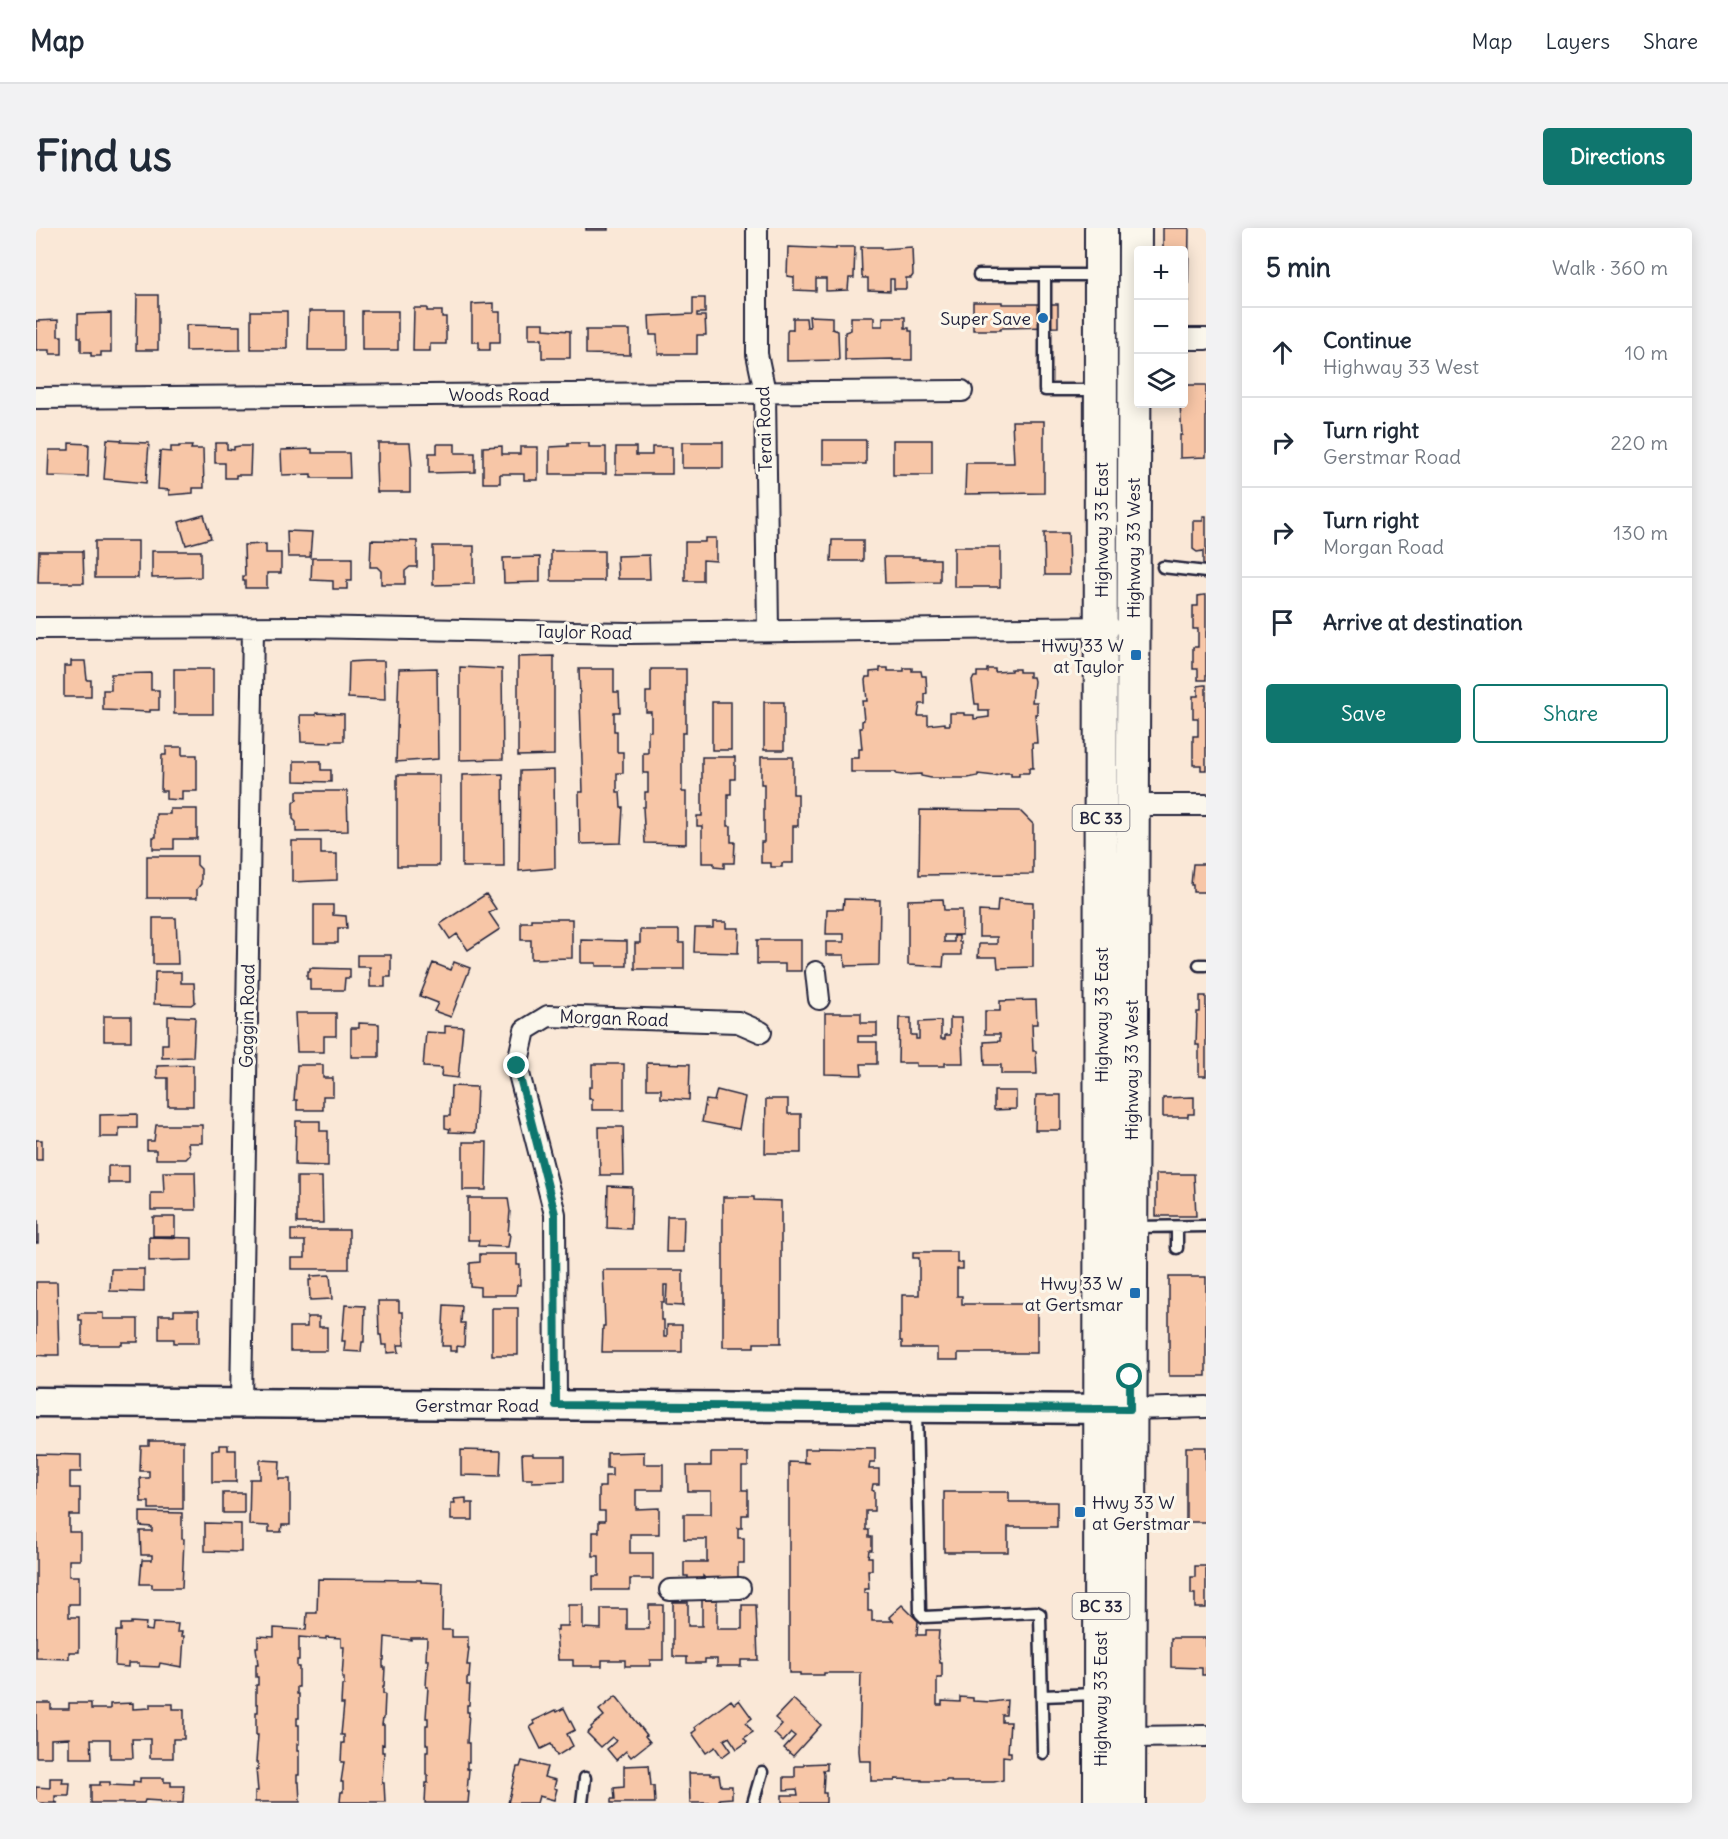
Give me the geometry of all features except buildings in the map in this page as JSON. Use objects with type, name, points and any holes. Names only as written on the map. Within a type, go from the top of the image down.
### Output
[{"type":"main road","name":"Highway 33 East","points":[[1101,228],[1118,390],[1101,627],[1115,1408]]},
{"type":"main road","points":[[1111,228],[1114,308],[1119,323],[1134,336]]},
{"type":"main road","name":"Highway 33 West","points":[[1135,228],[1136,300]]},
{"type":"main road","name":"Highway 33 West","points":[[1129,1803],[1130,1737],[1115,1693],[1115,1408],[1131,1227],[1133,627],[1118,390],[1134,344]]},
{"type":"main road","name":"Highway 33 East","points":[[1100,1803],[1115,1693]]},
{"type":"street","name":"Terai Road","points":[[758,228],[757,354],[765,392],[768,631]]},
{"type":"street","points":[[1188,339],[1206,339]]},
{"type":"street","name":"Woods Road","points":[[36,398],[962,391]]},
{"type":"street","name":"Taylor Road","points":[[36,628],[304,627],[628,633],[1133,627]]},
{"type":"street","name":"Gaggin Road","points":[[241,1404],[253,628]]},
{"type":"street","points":[[1132,805],[1206,805]]},
{"type":"street","points":[[816,972],[819,999]]},
{"type":"street","name":"Morgan Road","points":[[556,1405],[555,1214],[517,1066],[525,1030],[548,1016],[738,1022],[761,1032]]},
{"type":"street","name":"Gerstmar Road","points":[[36,1402],[680,1407],[1206,1407]]},
{"type":"street","points":[[670,1590],[740,1588]]},
{"type":"street","points":[[1130,1737],[1206,1736]]},
{"type":"lane","points":[[979,275],[1088,275]]},
{"type":"lane","points":[[1045,275],[1045,390],[1118,390]]},
{"type":"lane","points":[[1163,567],[1206,572]]},
{"type":"lane","points":[[1131,1227],[1206,1226]]},
{"type":"lane","points":[[1177,1227],[1177,1248]]},
{"type":"lane","points":[[916,1407],[920,1613],[924,1617],[1036,1612],[1040,1614],[1043,1753]]},
{"type":"lane","points":[[1042,1696],[1115,1693]]},
{"type":"lane","points":[[753,1803],[762,1772]]},
{"type":"lane","points":[[582,1803],[585,1778]]},
{"type":"place","name":"Super Save","points":[[1043,318]]},
{"type":"place","name":"Hwy 33 W at Taylor","points":[[1136,655]]},
{"type":"place","name":"Hwy 33 W at Gertsmar","points":[[1135,1293]]},
{"type":"place","name":"Hwy 33 W at Gerstmar","points":[[1080,1512]]},
{"type":"route","points":[[517,1066],[555,1214],[556,1405],[1130,1409],[1130,1377]]}]
